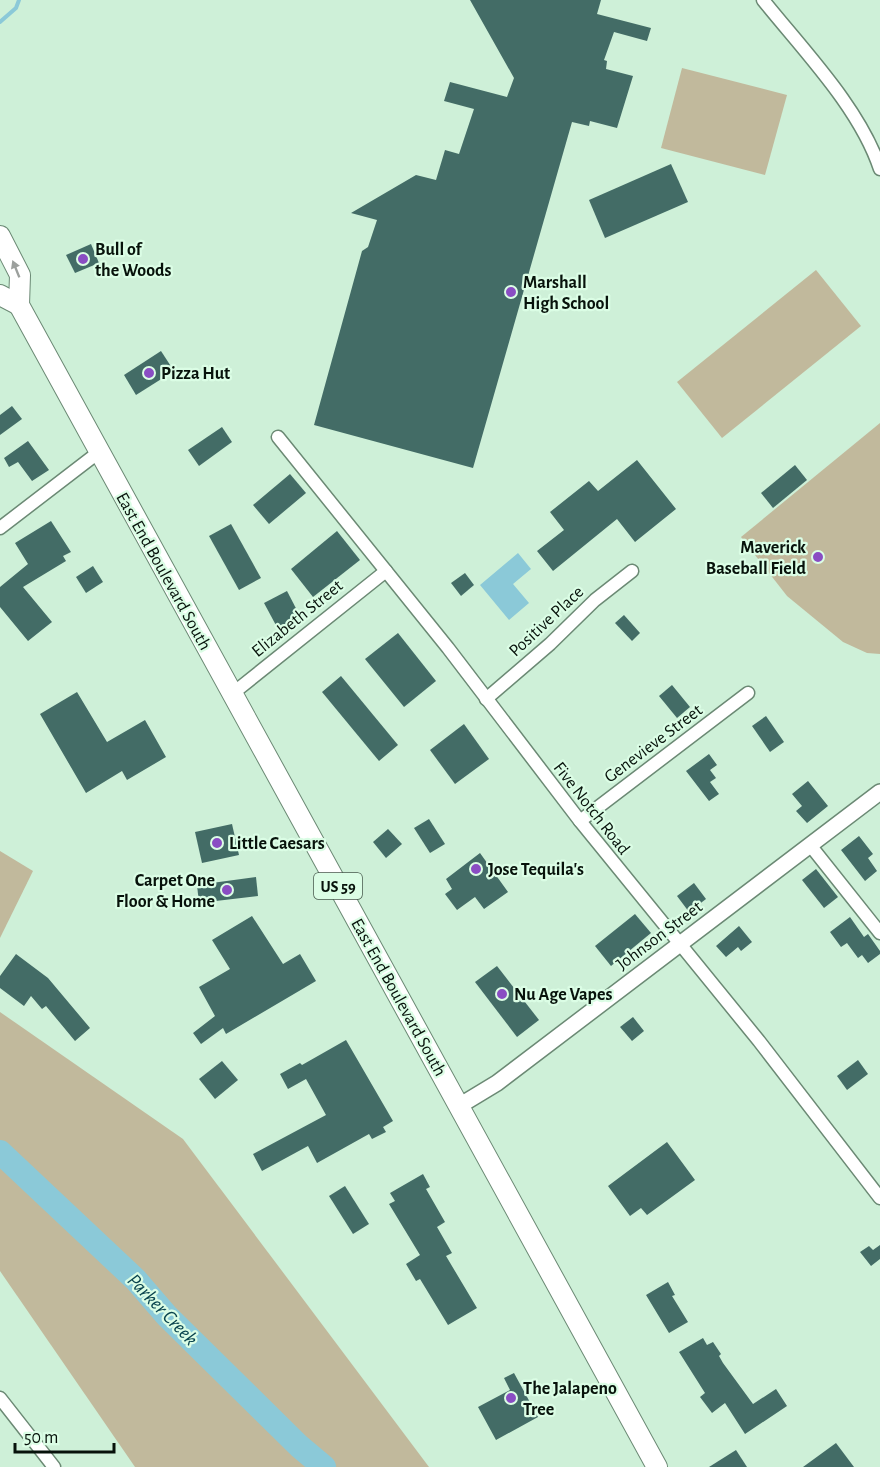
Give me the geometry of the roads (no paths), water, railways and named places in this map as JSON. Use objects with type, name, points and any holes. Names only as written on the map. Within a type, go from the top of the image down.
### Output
[{"type":"highway","name":"East End Boulevard South","points":[[0,237],[20,275],[20,305],[231,694],[657,1467]]},
{"type":"highway","points":[[0,295],[20,305]]},
{"type":"street","points":[[763,0],[854,115],[868,138],[880,169]]},
{"type":"street","name":"Five Notch Road","points":[[278,437],[386,571],[580,821],[759,1041],[880,1198]]},
{"type":"street","points":[[0,528],[99,452]]},
{"type":"street","name":"Elizabeth Street","points":[[231,694],[386,571]]},
{"type":"street","name":"Positive Place","points":[[486,699],[550,644],[595,600],[632,571]]},
{"type":"street","name":"Genevieve Street","points":[[580,821],[748,693]]},
{"type":"street","name":"Johnson Street","points":[[459,1106],[497,1083],[880,792]]},
{"type":"street","points":[[810,845],[880,933]]},
{"type":"street","points":[[0,1398],[54,1467]]},
{"type":"water","points":[[518,553],[531,569],[513,584],[529,603],[509,620],[480,585]]},
{"type":"waterway","points":[[0,22],[16,8],[19,0]]},
{"type":"waterway","name":"Parker Creek","points":[[0,1152],[136,1280],[167,1316],[299,1446],[324,1467]]},
{"type":"place","name":"Bull of the Woods","points":[[83,259]]},
{"type":"place","name":"Marshall High School","points":[[511,292]]},
{"type":"place","name":"Pizza Hut","points":[[149,373]]},
{"type":"place","name":"Maverick Baseball Field","points":[[818,557]]},
{"type":"place","name":"Little Caesars","points":[[217,843]]},
{"type":"place","name":"Jose Tequila's","points":[[476,869]]},
{"type":"place","name":"Carpet One Floor & Home","points":[[227,890]]},
{"type":"place","name":"Nu Age Vapes","points":[[502,994]]},
{"type":"place","name":"The Jalapeno Tree","points":[[511,1398]]}]
